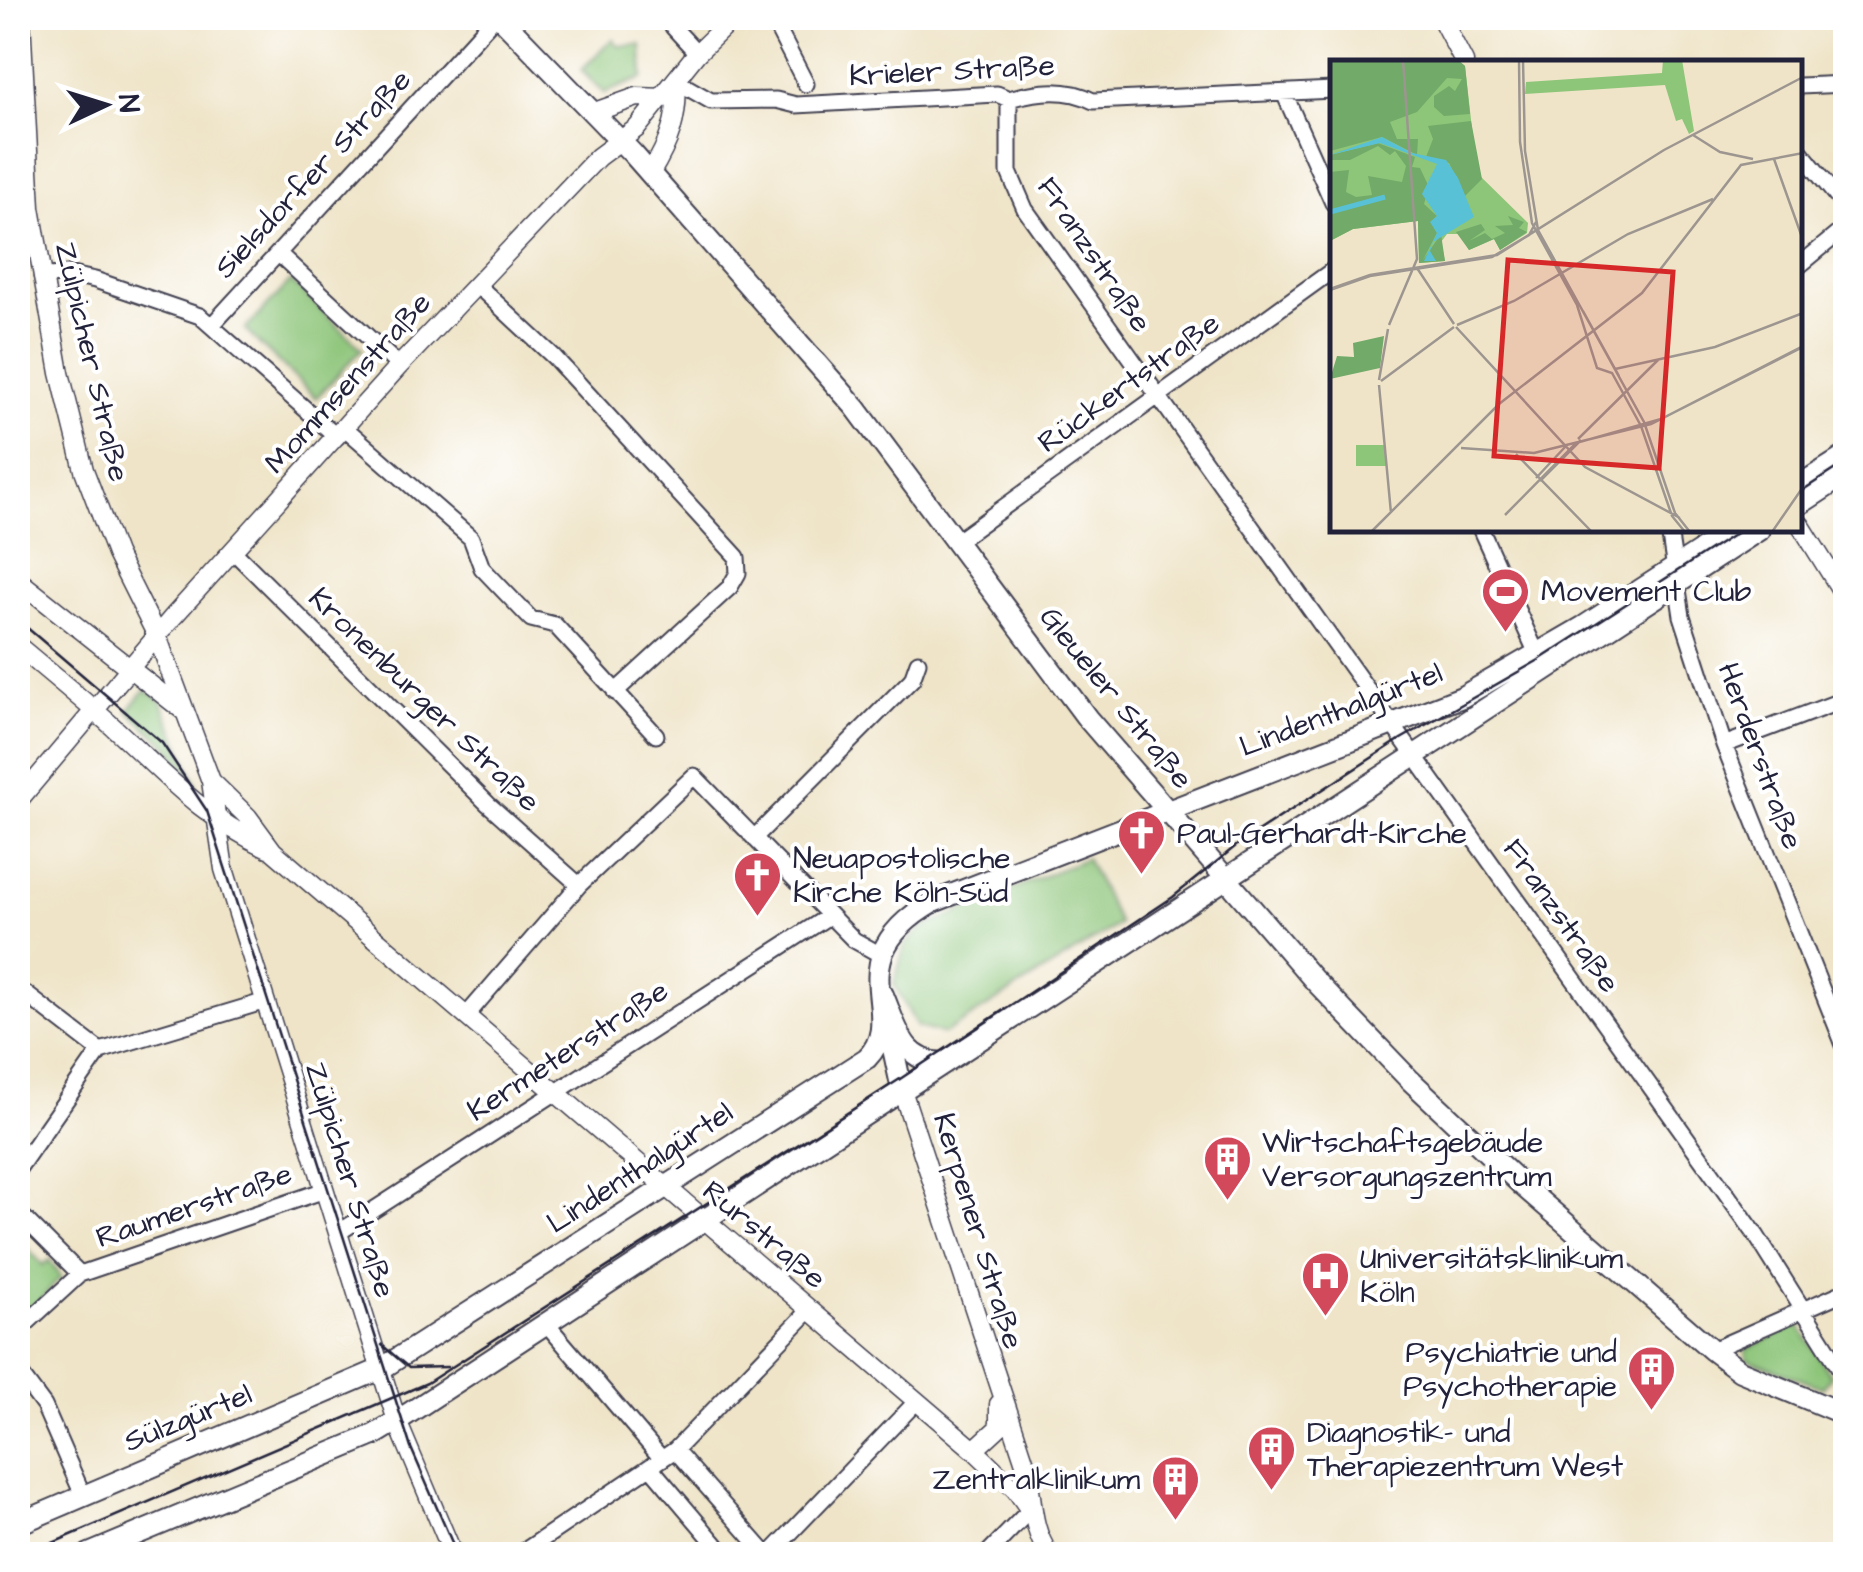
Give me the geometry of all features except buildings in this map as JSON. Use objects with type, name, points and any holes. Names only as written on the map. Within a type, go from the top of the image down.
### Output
[{"type":"main road","name":"Gleueler Straße","points":[[498,18],[619,140],[856,408],[1087,718],[1226,880],[1410,1080],[1539,1200],[1712,1350],[1740,1371],[1841,1411]]},
{"type":"main road","points":[[1803,483],[1846,456]]},
{"type":"main road","points":[[1803,502],[1846,474]]},
{"type":"main road","name":"Lindenthalgürtel","points":[[397,1421],[1413,756],[1677,574],[1730,532]]},
{"type":"main road","name":"Lindenthalgürtel","points":[[380,1370],[867,1058],[880,1034],[881,956],[901,921],[933,902],[1462,697],[1755,532]]},
{"type":"main road","name":"Lindenthalgürtel","points":[[879,984],[905,1047],[926,1063],[944,1063]]},
{"type":"main road","name":"Lindenthalgürtel","points":[[879,984],[902,1090]]},
{"type":"main road","name":"Sülzgürtel","points":[[18,1524],[82,1493],[380,1370]]},
{"type":"main road","points":[[89,1554],[397,1421]]},
{"type":"street","name":"Zülpicher Straße","points":[[21,18],[24,209],[84,470],[116,554],[158,636],[211,780],[213,815],[224,869],[380,1370],[452,1554]]},
{"type":"street","name":"Sielsdorfer Straße","points":[[213,324],[498,18]]},
{"type":"street","points":[[672,18],[673,27],[698,53]]},
{"type":"street","name":"Mommsenstraße","points":[[18,801],[129,668],[398,366],[665,98],[698,53],[734,18]]},
{"type":"street","points":[[772,18],[806,84]]},
{"type":"street","points":[[1441,18],[1463,60]]},
{"type":"street","points":[[650,174],[668,145],[678,112],[676,81]]},
{"type":"street","name":"Krieler Straße","points":[[676,81],[711,101],[828,105],[886,104],[912,96],[997,94],[1008,99],[1029,93],[1076,92],[1093,102],[1330,90]]},
{"type":"street","points":[[1803,86],[1846,84]]},
{"type":"street","points":[[1284,93],[1330,196]]},
{"type":"street","points":[[592,113],[636,98],[665,98]]},
{"type":"street","name":"Franzstraße","points":[[1008,99],[1013,188],[1804,1308],[1846,1378]]},
{"type":"street","points":[[1803,155],[1846,208]]},
{"type":"street","points":[[1803,262],[1846,226]]},
{"type":"street","points":[[279,254],[398,366]]},
{"type":"street","name":"Rückertstraße","points":[[957,541],[1330,272]]},
{"type":"street","points":[[42,277],[67,274],[94,280],[174,305],[213,324],[471,538],[482,568],[504,592],[531,619],[555,625],[656,734]]},
{"type":"street","points":[[476,284],[567,371],[738,557],[738,573],[730,587],[615,692]]},
{"type":"street","points":[[1803,529],[1846,598]]},
{"type":"street","points":[[1482,532],[1537,654]]},
{"type":"street","name":"Herderstraße","points":[[1669,532],[1682,616],[1724,745],[1846,1050]]},
{"type":"street","name":"Kronenburger Straße","points":[[233,551],[488,804],[579,884]]},
{"type":"street","points":[[18,580],[189,716]]},
{"type":"street","points":[[18,646],[94,710],[179,793],[213,815]]},
{"type":"street","points":[[755,838],[912,679],[918,662]]},
{"type":"street","points":[[1724,745],[1846,699]]},
{"type":"street","points":[[466,1016],[579,884],[694,776],[829,916],[864,948],[881,956]]},
{"type":"street","name":"Rurstraße","points":[[211,780],[248,817],[273,851],[974,1450],[1016,1490],[1030,1510]]},
{"type":"street","name":"Rurstraße","points":[[213,815],[230,830],[273,851]]},
{"type":"street","name":"Kermeterstraße","points":[[338,1233],[829,916]]},
{"type":"street","points":[[18,988],[100,1052]]},
{"type":"street","points":[[18,1169],[100,1052],[266,1000]]},
{"type":"street","name":"Kerpener Straße","points":[[902,1090],[1032,1489],[1030,1510],[1045,1552]]},
{"type":"street","name":"Raumerstraße","points":[[18,1331],[80,1274],[325,1190]]},
{"type":"street","name":"Raumerstraße","points":[[18,1212],[80,1274]]},
{"type":"street","points":[[1712,1350],[1846,1291]]},
{"type":"street","points":[[520,1554],[663,1460],[810,1310]]},
{"type":"street","points":[[545,1322],[663,1460],[724,1554]]},
{"type":"street","points":[[18,1371],[44,1406],[82,1493]]},
{"type":"street","points":[[1841,1411],[1846,1387]]},
{"type":"street","name":"Kerpener Straße","points":[[974,1450],[998,1427],[998,1389]]},
{"type":"street","points":[[663,1460],[768,1554],[916,1402]]},
{"type":"street","points":[[986,1554],[1030,1510]]},
{"type":"green space","points":[[613,39],[617,46],[642,45],[643,78],[604,93],[581,70]]},
{"type":"green space","points":[[291,281],[362,349],[316,398],[245,330]]},
{"type":"green space","points":[[145,690],[161,700],[197,785],[167,745],[128,711]]},
{"type":"green space","points":[[1086,858],[1119,924],[944,1034],[917,1027],[894,984],[905,945],[922,928]]},
{"type":"green space","points":[[18,1238],[43,1265],[49,1260],[61,1277],[18,1326]]},
{"type":"green space","points":[[1799,1325],[1831,1376],[1823,1388],[1747,1359],[1746,1349]]},
{"type":"tram line","points":[[1803,490],[1846,462]]},
{"type":"tram line","points":[[27,1554],[427,1383],[900,1079],[1173,897],[1236,846],[1305,801],[1401,739],[1539,660],[1738,532]]},
{"type":"tram line","points":[[18,620],[162,743],[207,811],[411,1448],[457,1554]]},
{"type":"tram line","points":[[382,1345],[409,1368],[447,1367]]},
{"type":"place","name":"Movement Club","points":[[1506,634]]},
{"type":"place","name":"Paul-Gerhardt-Kirche","points":[[1142,876]]},
{"type":"place","name":"Neuapostolische Kirche Köln-Süd","points":[[758,918]]},
{"type":"place","name":"Wirtschaftsgebäude Versorgungszentrum","points":[[1227,1202]]},
{"type":"place","name":"Universitätsklinikum Köln","points":[[1325,1318]]},
{"type":"place","name":"Psychiatrie und Psychotherapie","points":[[1652,1412]]},
{"type":"place","name":"Diagnostik- und Therapiezentrum West","points":[[1272,1492]]},
{"type":"place","name":"Zentralklinikum","points":[[1175,1522]]}]
